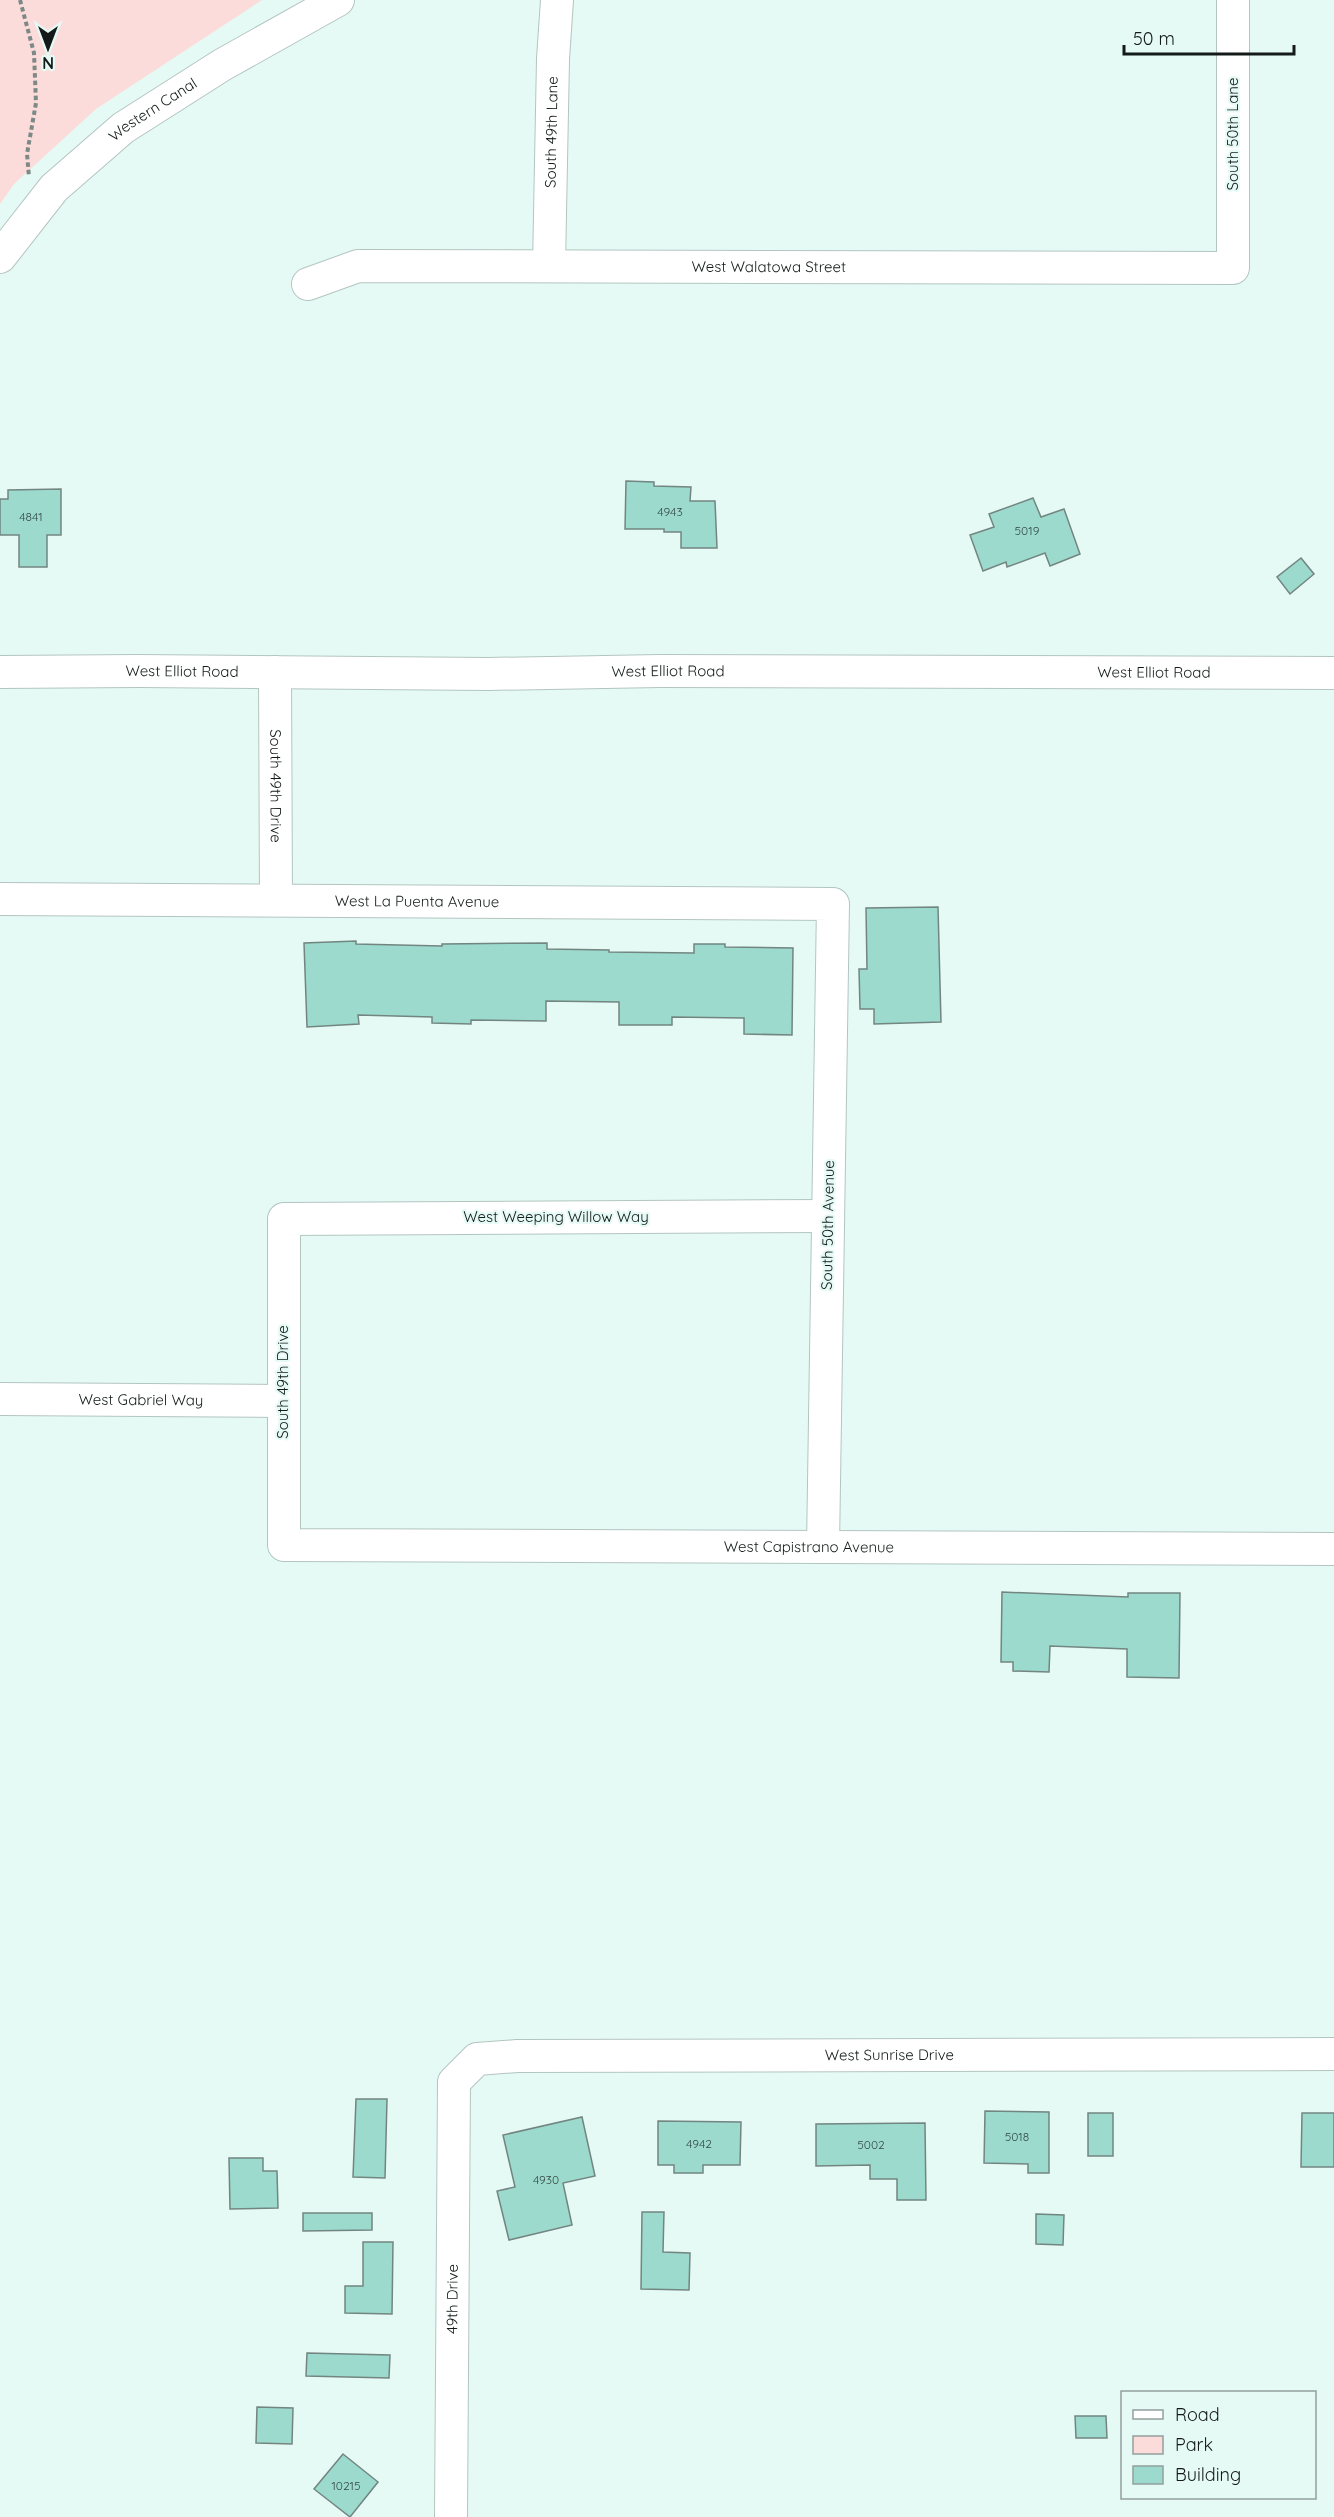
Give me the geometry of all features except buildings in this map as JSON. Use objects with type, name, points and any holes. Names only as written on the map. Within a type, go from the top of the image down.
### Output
[{"type":"street","name":"Western Canal","points":[[0,257],[54,188],[123,128],[222,65],[338,0]]},
{"type":"street","name":"South 49th Lane","points":[[549,266],[553,59],[557,0]]},
{"type":"street","name":"South 50th Lane","points":[[1233,0],[1233,268]]},
{"type":"street","name":"West Walatowa Street","points":[[308,284],[358,266],[1233,268]]},
{"type":"street","name":"West Elliot Road","points":[[0,672],[488,674],[660,670],[1334,673]]},
{"type":"street","name":"South 49th Drive","points":[[275,672],[276,900]]},
{"type":"street","name":"West La Puenta Avenue","points":[[0,898],[833,904]]},
{"type":"street","name":"South 50th Avenue","points":[[823,1547],[833,904]]},
{"type":"street","name":"West Weeping Willow Way","points":[[284,1219],[828,1216]]},
{"type":"street","name":"South 49th Drive","points":[[284,1219],[284,1545]]},
{"type":"street","name":"West Gabriel Way","points":[[0,1399],[283,1401]]},
{"type":"street","name":"West Capistrano Avenue","points":[[284,1545],[1334,1549]]},
{"type":"street","name":"West Sunrise Drive","points":[[454,2082],[477,2059],[517,2056],[1334,2054]]},
{"type":"street","name":"49th Drive","points":[[451,2517],[454,2082]]},
{"type":"path","points":[[20,0],[34,53],[36,103],[27,154],[32,216]]},
{"type":"green space","points":[[0,0],[262,0],[96,109],[14,184],[0,204]]}]
